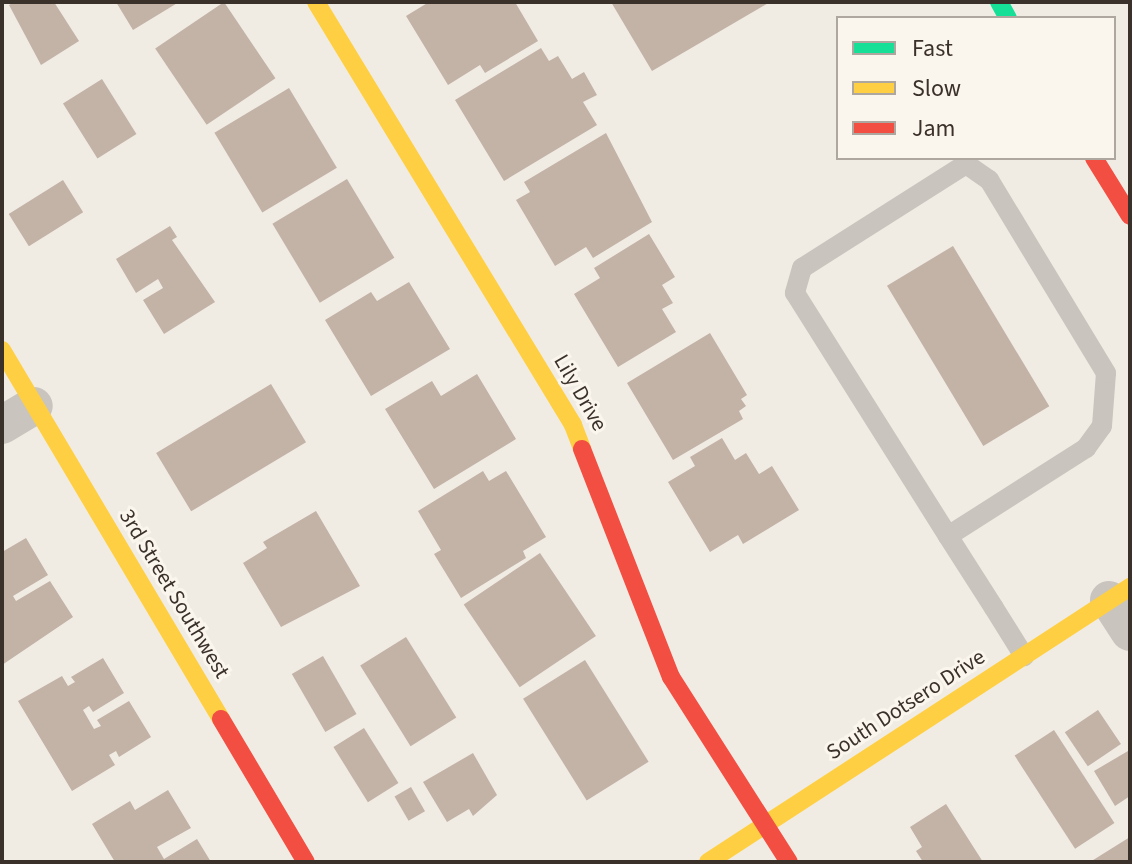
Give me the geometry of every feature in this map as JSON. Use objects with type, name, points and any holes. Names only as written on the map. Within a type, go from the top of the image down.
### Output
[{"type":"street","name":"Lily Drive","points":[[316,2],[573,425],[671,677],[789,862]]},
{"type":"street","points":[[1095,160],[1130,216]]},
{"type":"street","name":"3rd Street Southwest","points":[[2,350],[306,862]]},
{"type":"street","points":[[2,425],[34,406]]},
{"type":"street","name":"South Dotsero Drive","points":[[708,862],[1120,594]]},
{"type":"street","points":[[1120,594],[1130,632]]},
{"type":"lane","points":[[948,536],[1086,448],[1102,426],[1106,373],[989,180],[966,164],[802,268],[795,293],[948,536],[1024,656]]},
{"type":"building","points":[[14,2],[54,2],[79,41],[41,65],[9,5]]},
{"type":"building","points":[[116,2],[179,2],[133,30]]},
{"type":"building","points":[[224,2],[275,78],[207,125],[155,48]]},
{"type":"building","points":[[429,2],[515,2],[538,41],[485,73],[480,65],[448,85],[406,16]]},
{"type":"building","points":[[611,2],[770,2],[652,71]]},
{"type":"building","points":[[541,48],[549,61],[558,56],[572,79],[584,72],[597,95],[583,102],[597,125],[504,181],[455,100]]},
{"type":"building","points":[[102,79],[136,134],[97,158],[63,103]]},
{"type":"building","points":[[289,88],[337,168],[262,213],[214,133]]},
{"type":"building","points":[[606,133],[652,222],[593,258],[586,247],[555,266],[516,200],[530,192],[524,182]]},
{"type":"building","points":[[347,179],[394,258],[320,303],[272,224]]},
{"type":"building","points":[[63,180],[83,212],[29,246],[9,214]]},
{"type":"building","points":[[170,226],[177,237],[172,240],[215,302],[164,334],[143,300],[163,288],[158,279],[136,293],[116,259]]},
{"type":"building","points":[[649,234],[675,277],[662,285],[673,303],[662,309],[676,332],[618,367],[574,294],[600,278],[594,268]]},
{"type":"building","points":[[953,246],[1049,406],[983,446],[887,286]]},
{"type":"building","points":[[409,282],[450,349],[371,396],[325,320],[371,292],[377,301]]},
{"type":"building","points":[[710,333],[747,395],[741,399],[746,406],[739,411],[743,419],[673,460],[627,383]]},
{"type":"building","points":[[477,374],[516,439],[434,489],[385,409],[432,381],[441,396]]},
{"type":"building","points":[[271,384],[306,442],[191,511],[156,453]]},
{"type":"building","points":[[722,438],[735,460],[746,453],[759,474],[772,466],[799,510],[743,544],[738,535],[710,552],[668,482],[695,466],[690,457]]},
{"type":"building","points":[[483,471],[489,481],[506,471],[546,537],[523,551],[526,558],[461,598],[434,554],[441,550],[418,511]]},
{"type":"building","points":[[316,511],[360,586],[281,627],[243,563],[267,548],[263,542]]},
{"type":"building","points":[[26,538],[48,575],[13,596],[16,601],[50,581],[73,617],[2,665],[2,552]]},
{"type":"building","points":[[540,553],[596,636],[520,687],[464,604]]},
{"type":"building","points":[[406,637],[456,718],[411,746],[360,666]]},
{"type":"building","points":[[323,656],[357,714],[325,732],[292,674]]},
{"type":"building","points":[[103,658],[124,693],[93,712],[89,706],[83,710],[94,729],[101,726],[97,720],[129,701],[151,737],[119,757],[116,751],[109,755],[115,765],[72,791],[18,701],[62,676],[68,686],[75,682],[71,677]]},
{"type":"building","points":[[585,660],[649,762],[587,800],[523,699]]},
{"type":"building","points":[[1098,710],[1121,744],[1088,766],[1065,732]]},
{"type":"building","points":[[364,728],[398,783],[368,802],[333,747]]},
{"type":"building","points":[[1054,730],[1114,823],[1075,849],[1015,756]]},
{"type":"building","points":[[1128,751],[1130,796],[1115,806],[1094,771]]},
{"type":"building","points":[[473,753],[497,795],[473,816],[469,809],[447,822],[423,782]]},
{"type":"building","points":[[411,787],[425,811],[409,821],[395,796]]},
{"type":"building","points":[[168,790],[191,828],[157,847],[164,859],[197,839],[211,862],[115,862],[92,824],[130,801],[135,810]]},
{"type":"building","points":[[946,804],[983,862],[923,862],[916,851],[922,847],[910,827]]},
{"type":"building","points":[[1130,837],[1130,862],[1090,862]]},
{"type":"traffic: fast","points":[[999,2],[1007,16]]},
{"type":"traffic: slow","points":[[316,2],[573,425],[582,449]]},
{"type":"traffic: slow","points":[[2,350],[221,719]]},
{"type":"traffic: slow","points":[[708,862],[1130,587]]},
{"type":"traffic: jam","points":[[1095,160],[1130,216]]},
{"type":"traffic: jam","points":[[582,449],[671,677],[789,862]]},
{"type":"traffic: jam","points":[[221,719],[306,862]]}]
